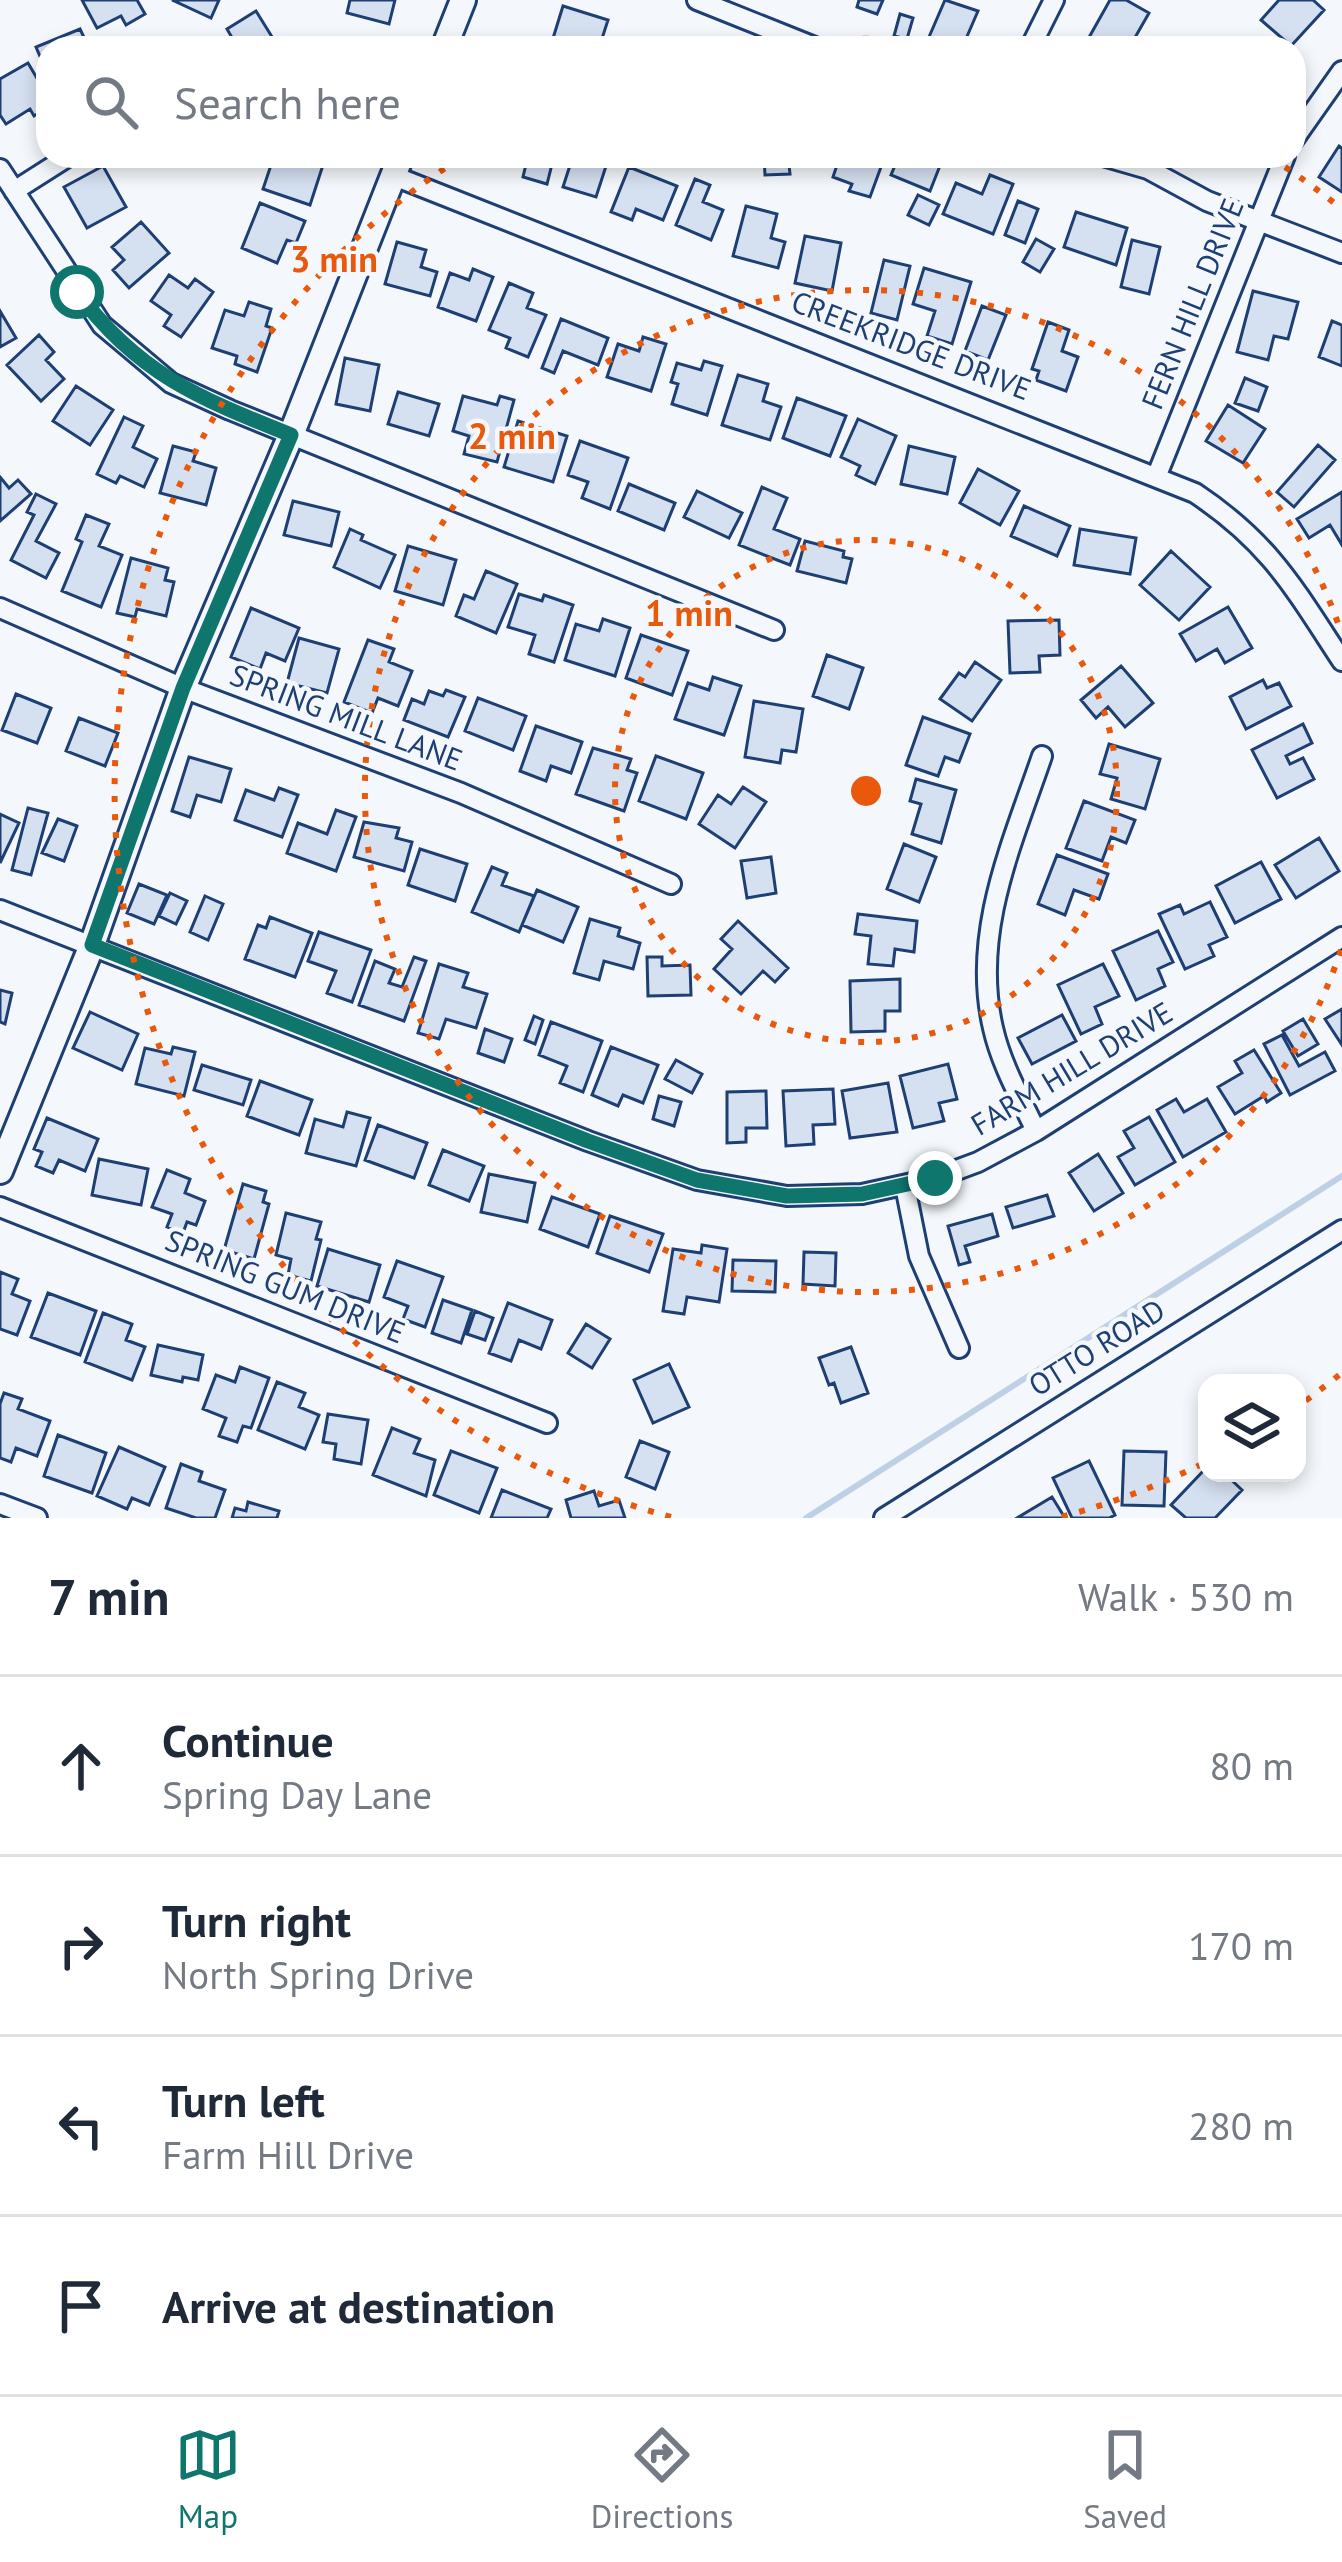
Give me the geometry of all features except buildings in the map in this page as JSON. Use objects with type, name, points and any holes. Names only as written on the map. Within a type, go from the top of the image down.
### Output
[{"type":"street","points":[[449,36],[463,0]]},
{"type":"street","points":[[697,0],[788,36]]},
{"type":"street","points":[[1036,36],[1054,0]]},
{"type":"street","points":[[1306,122],[1342,71]]},
{"type":"street","points":[[14,190],[50,168]]},
{"type":"street","points":[[0,1171],[92,945],[183,688],[397,168]]},
{"type":"street","name":"CREEKRIDGE DRIVE","points":[[403,168],[1195,493],[1276,560],[1342,661]]},
{"type":"street","points":[[1142,168],[1207,201],[1342,253]]},
{"type":"street","name":"FERN HILL DRIVE","points":[[1156,475],[1281,168]]},
{"type":"street","points":[[0,169],[102,325],[171,382],[774,630]]},
{"type":"street","name":"SPRING MILL LANE","points":[[0,608],[183,688],[461,793],[671,884]]},
{"type":"street","points":[[1036,1131],[993,1030],[987,948],[998,890],[1042,756]]},
{"type":"street","name":"FARM HILL DRIVE","points":[[0,910],[588,1141],[697,1180],[787,1196],[862,1194],[905,1186],[978,1162],[1036,1131],[1342,937]]},
{"type":"street","points":[[905,1186],[919,1256],[959,1348]]},
{"type":"street","name":"SPRING GUM DRIVE","points":[[0,1207],[548,1423]]},
{"type":"street","name":"OTTO ROAD","points":[[884,1518],[1342,1230]]},
{"type":"street","points":[[0,1504],[37,1518]]},
{"type":"waterway","points":[[806,1518],[1342,1176]]},
{"type":"route","points":[[77,292],[134,356],[171,382],[291,435],[183,688],[92,945],[697,1180],[787,1196],[862,1194],[935,1178]]}]
